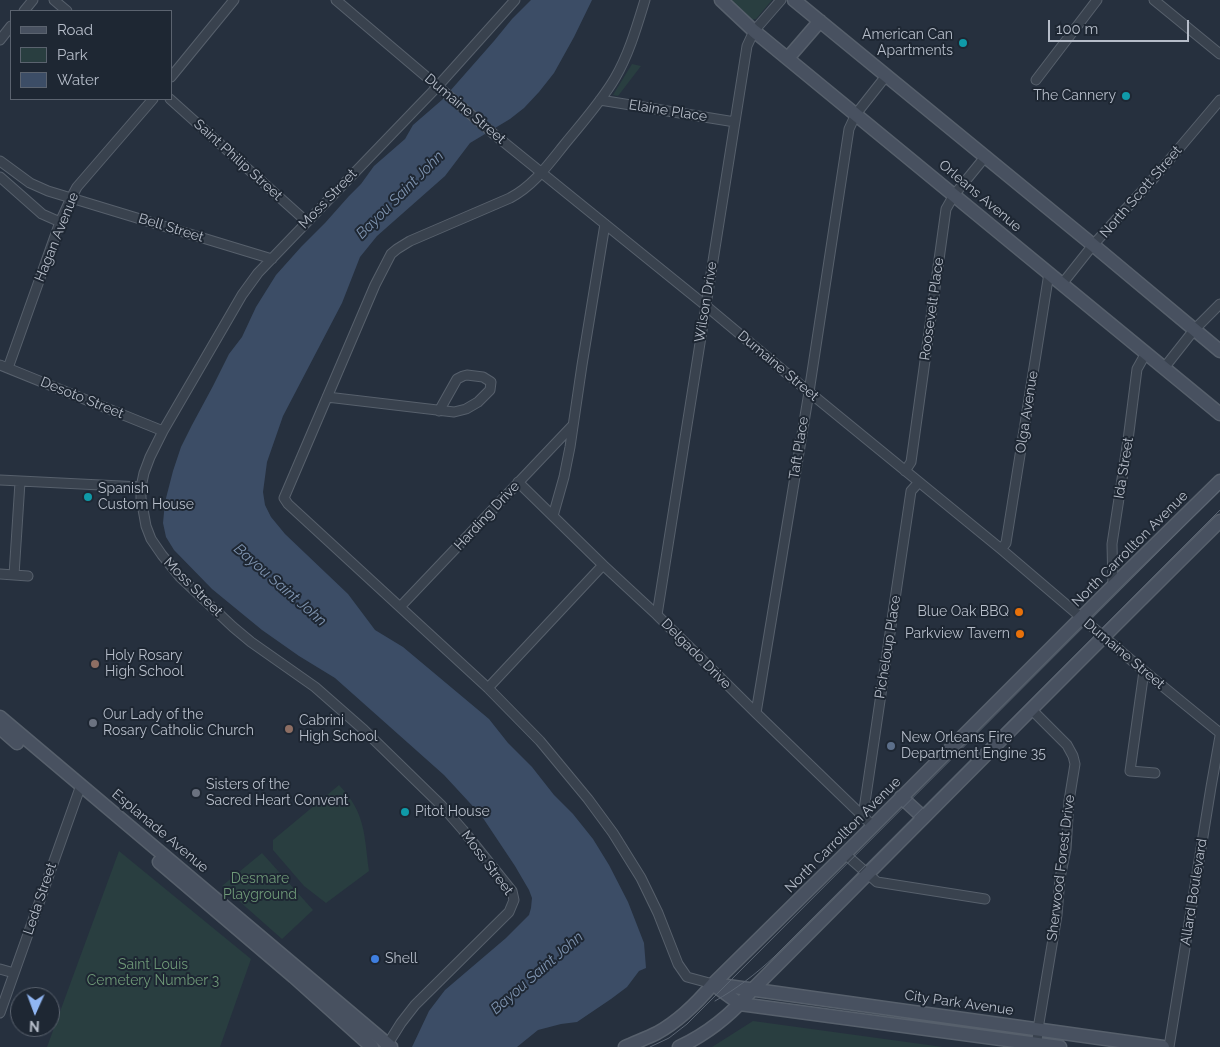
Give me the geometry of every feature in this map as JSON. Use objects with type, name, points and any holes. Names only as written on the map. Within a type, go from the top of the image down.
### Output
[{"type":"main road","name":"Orleans Avenue","points":[[721,0],[754,31],[1220,414]]},
{"type":"main road","points":[[794,0],[1220,351]]},
{"type":"main road","points":[[788,58],[820,21]]},
{"type":"main road","name":"North Carrollton Avenue","points":[[625,1047],[657,1033],[678,1019],[696,1003],[1220,481]]},
{"type":"main road","points":[[686,1045],[715,1025],[740,1004],[923,817],[1220,521]]},
{"type":"main road","name":"Esplanade Avenue","points":[[0,717],[79,789],[388,1046]]},
{"type":"main road","name":"Esplanade Avenue","points":[[0,728],[79,789]]},
{"type":"main road","points":[[901,797],[923,817]]},
{"type":"main road","name":"Esplanade Avenue","points":[[237,922],[372,1047]]},
{"type":"main road","points":[[713,984],[740,1004],[1060,1047]]},
{"type":"main road","name":"City Park Avenue","points":[[713,984],[1163,1047]]},
{"type":"street","points":[[25,10],[33,0]]},
{"type":"street","points":[[54,0],[66,10]]},
{"type":"street","points":[[172,76],[234,0]]},
{"type":"street","name":"Dumaine Street","points":[[336,0],[495,135],[1001,549],[1220,735]]},
{"type":"street","name":"Moss Street","points":[[388,1046],[401,1023],[415,1005],[509,912],[514,900],[512,891],[442,806],[364,730],[316,687],[251,642],[180,577],[151,539],[142,510],[141,487],[150,457],[163,431],[242,295],[258,273],[437,87],[515,0]]},
{"type":"street","points":[[645,0],[632,41],[615,78],[600,100],[529,186],[510,198],[410,241],[391,254],[375,285],[285,495],[285,500],[488,688],[540,741],[588,799],[613,833],[641,878],[658,913],[678,964],[687,977],[713,984]]},
{"type":"street","name":"Wilson Drive","points":[[657,615],[747,46],[754,31],[780,0]]},
{"type":"street","points":[[1036,80],[1097,0]]},
{"type":"street","points":[[1154,0],[1220,54]]},
{"type":"street","points":[[0,40],[10,27]]},
{"type":"street","name":"Taft Place","points":[[756,713],[809,392],[849,129],[856,114],[886,76]]},
{"type":"street","name":"Hagan Avenue","points":[[4,366],[60,222],[77,187],[152,100]]},
{"type":"street","name":"Saint Philip Street","points":[[171,100],[307,222]]},
{"type":"street","name":"Elaine Place","points":[[600,100],[735,122]]},
{"type":"street","name":"North Scott Street","points":[[1062,284],[1093,245],[1154,178],[1220,100]]},
{"type":"street","name":"Roosevelt Place","points":[[905,471],[911,462],[946,209],[954,195],[985,157]]},
{"type":"street","name":"Bell Street","points":[[0,161],[30,183],[48,191],[272,259]]},
{"type":"street","points":[[0,177],[42,214],[60,222]]},
{"type":"street","points":[[553,516],[564,477],[574,425],[605,224]]},
{"type":"street","name":"Olga Avenue","points":[[1001,549],[1006,543],[1049,273]]},
{"type":"street","points":[[1164,368],[1194,330],[1220,304]]},
{"type":"street","name":"Ida Street","points":[[1113,586],[1112,544],[1138,369],[1146,353]]},
{"type":"street","name":"Desoto Street","points":[[4,366],[163,431]]},
{"type":"street","points":[[327,397],[439,411],[454,412],[466,409],[478,402],[490,390],[491,382],[487,378],[468,375],[457,379],[439,411]]},
{"type":"street","name":"Harding Drive","points":[[400,607],[574,425]]},
{"type":"street","points":[[0,480],[141,487]]},
{"type":"street","points":[[14,575],[20,482]]},
{"type":"street","name":"Delgado Drive","points":[[518,482],[873,826]]},
{"type":"street","name":"Picheloup Place","points":[[862,816],[911,491],[919,482]]},
{"type":"street","points":[[488,688],[603,566]]},
{"type":"street","points":[[0,574],[28,576]]},
{"type":"street","points":[[1144,671],[1130,771],[1154,773]]},
{"type":"street","name":"Sherwood Forest Drive","points":[[1031,709],[1067,745],[1075,764],[1069,801],[1066,848],[1036,1044]]},
{"type":"street","name":"Allard Boulevard","points":[[1169,1047],[1220,735]]},
{"type":"street","name":"Leda Street","points":[[0,1013],[79,789]]},
{"type":"street","points":[[845,854],[876,882],[985,899]]},
{"type":"street","points":[[0,969],[14,974]]},
{"type":"green space","points":[[728,0],[772,0],[756,19],[751,20]]},
{"type":"green space","points":[[632,64],[641,66],[618,96],[613,95]]},
{"type":"green space","points":[[339,785],[348,795],[359,815],[369,871],[326,903],[304,886],[273,850],[273,840]]},
{"type":"green space","name":"Saint Louis Cemetery Number 3","points":[[119,851],[251,959],[220,1047],[47,1047],[51,1037],[60,1037],[60,1012]]},
{"type":"green space","name":"Desmare Playground","points":[[262,853],[313,910],[282,939],[222,886]]},
{"type":"green space","points":[[753,1021],[943,1047],[712,1047]]},
{"type":"water","name":"Bayou Saint John","points":[[531,0],[592,0],[554,73],[539,92],[510,119],[470,143],[445,176],[377,236],[360,257],[342,303],[283,416],[267,462],[263,492],[265,505],[271,517],[285,534],[348,594],[375,630],[403,647],[489,719],[508,743],[573,814],[593,839],[628,902],[644,943],[646,968],[639,971],[627,987],[577,1022],[538,1030],[517,1047],[412,1047],[429,1011],[445,990],[506,938],[529,915],[532,898],[529,890],[481,815],[444,775],[335,678],[262,630],[212,589],[174,550],[166,537],[163,523],[165,502],[181,447],[229,354],[242,337],[256,307],[276,275],[361,184],[374,166],[405,139],[413,125],[443,99],[512,19]]},
{"type":"tram line","points":[[650,1047],[669,1038],[687,1024],[1220,490]]},
{"type":"tram line","points":[[715,1001],[746,981],[774,957],[1220,510]]},
{"type":"place","name":"American Can Apartments","points":[[963,43]]},
{"type":"place","name":"The Cannery","points":[[1126,96]]},
{"type":"place","name":"Spanish Custom House","points":[[88,497]]},
{"type":"place","name":"Blue Oak BBQ","points":[[1019,612]]},
{"type":"place","name":"Parkview Tavern","points":[[1020,634]]},
{"type":"place","name":"Holy Rosary High School","points":[[95,664]]},
{"type":"place","name":"Our Lady of the Rosary Catholic Church","points":[[93,723]]},
{"type":"place","name":"Cabrini High School","points":[[289,729]]},
{"type":"place","name":"New Orleans Fire Department Engine 35","points":[[891,746]]},
{"type":"place","name":"Sisters of the Sacred Heart Convent","points":[[196,793]]},
{"type":"place","name":"Pitot House","points":[[405,812]]},
{"type":"place","name":"Shell","points":[[375,959]]}]
